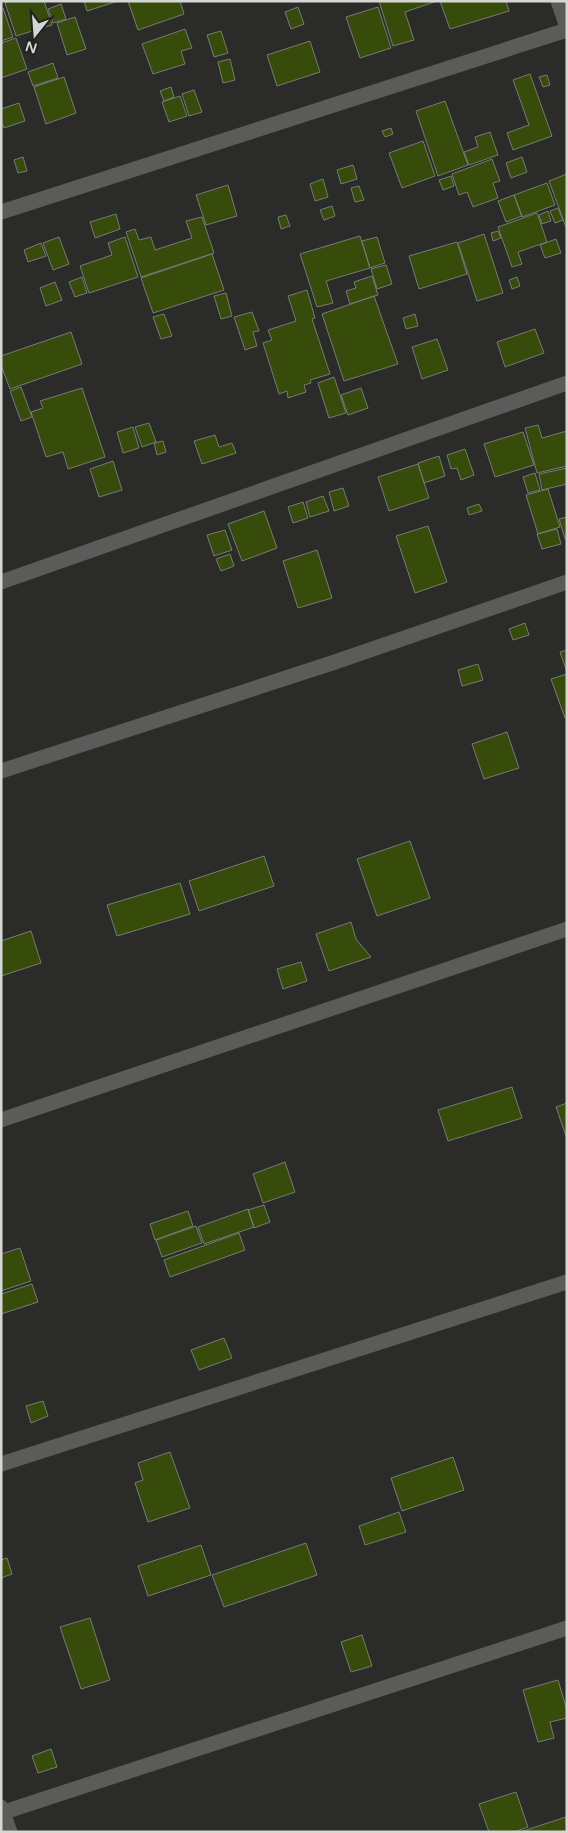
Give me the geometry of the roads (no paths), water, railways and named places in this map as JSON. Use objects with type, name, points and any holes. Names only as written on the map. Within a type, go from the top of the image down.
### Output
[{"type":"street","points":[[1,212],[567,29],[558,1]]},
{"type":"street","points":[[1,582],[567,383]]},
{"type":"street","points":[[1,771],[335,662],[567,582]]},
{"type":"street","points":[[1,1120],[567,929]]},
{"type":"street","points":[[1,1464],[567,1282]]},
{"type":"street","points":[[10,1832],[2,1811],[567,1628]]}]
